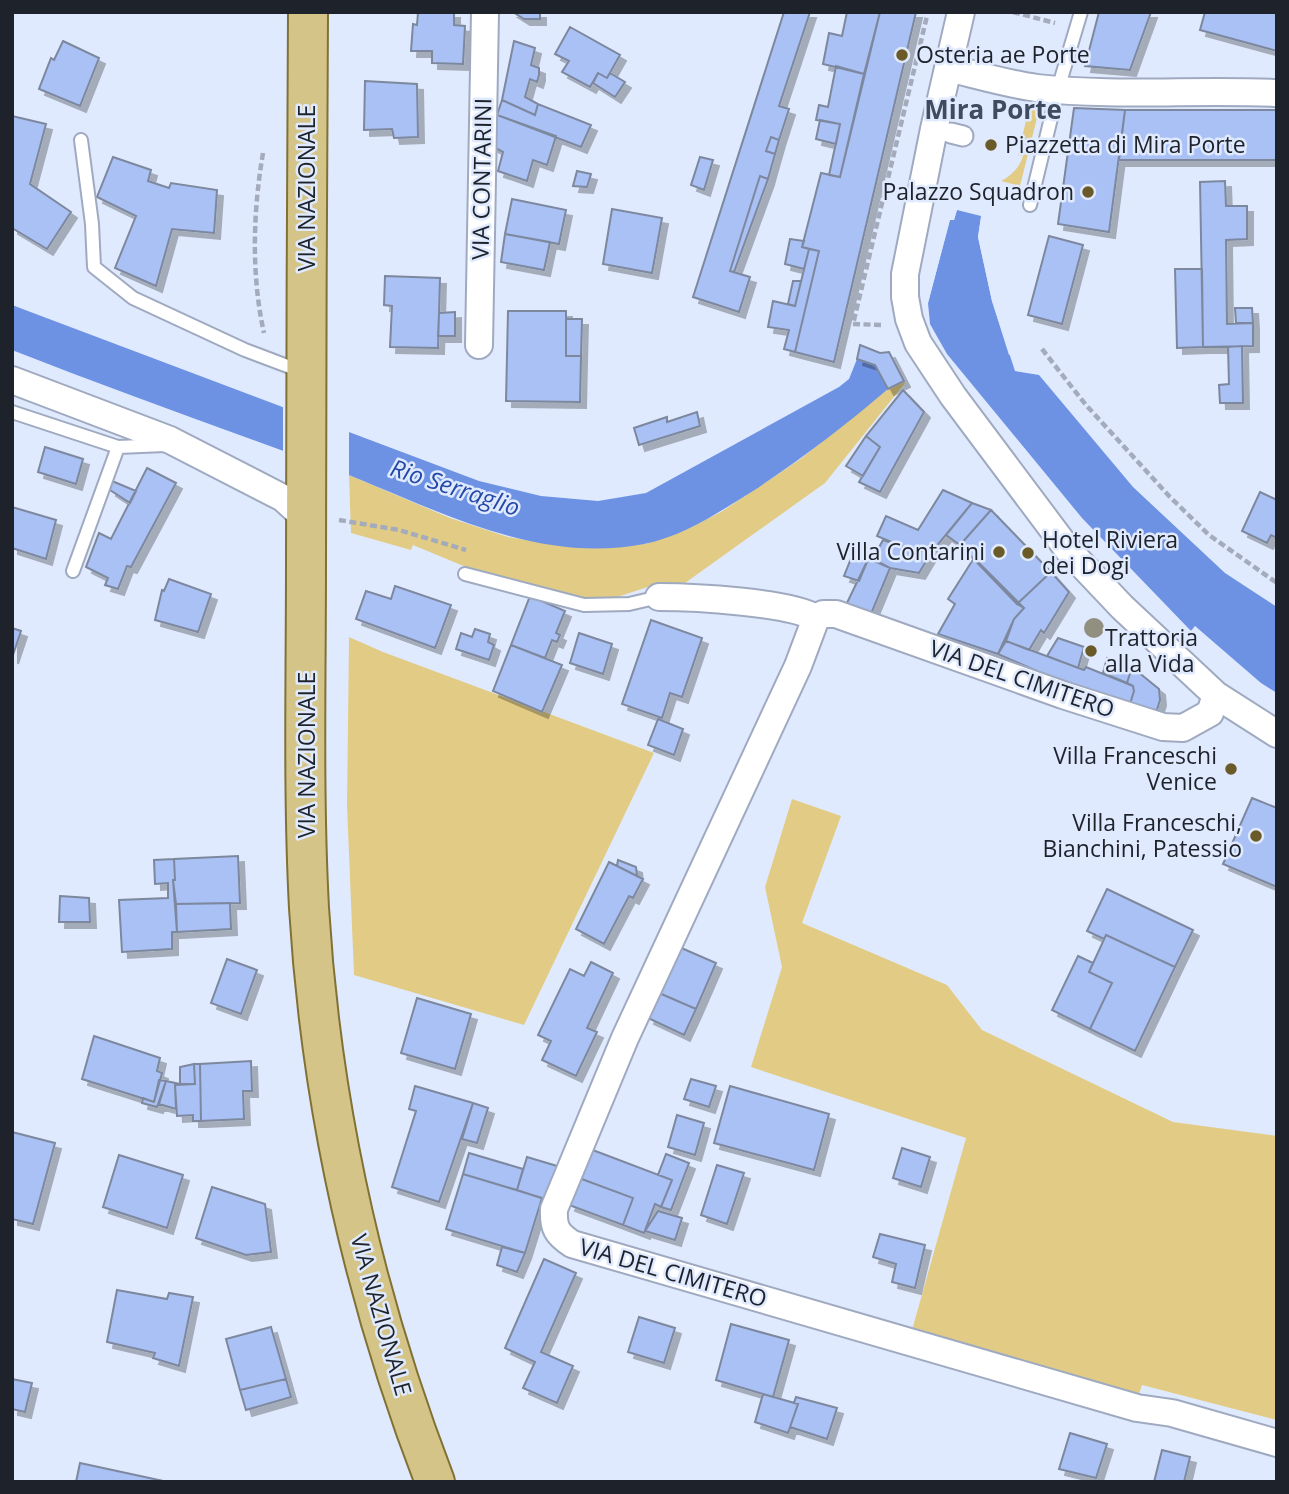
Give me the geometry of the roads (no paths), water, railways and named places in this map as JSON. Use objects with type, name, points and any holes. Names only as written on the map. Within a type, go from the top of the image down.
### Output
[{"type":"main road","name":"VIA NAZIONALE","points":[[308,12],[294,370],[306,503],[309,912],[323,1057],[336,1136],[374,1299],[409,1414],[435,1482]]},
{"type":"street","name":"VIA CONTARINI","points":[[479,345],[485,12]]},
{"type":"street","points":[[961,12],[905,274],[905,297],[912,331],[936,372],[1069,551],[1122,607],[1216,695],[1277,734]]},
{"type":"street","points":[[948,68],[1035,87],[1058,89],[1143,93],[1277,93]]},
{"type":"street","points":[[12,380],[170,440],[283,498],[306,503]]},
{"type":"street","name":"VIA DEL CIMITERO","points":[[659,597],[797,609],[816,618]]},
{"type":"street","name":"VIA DEL CIMITERO","points":[[1216,695],[1210,713],[1183,728],[1163,727],[1063,695],[836,614],[823,614],[816,618],[798,666],[605,1084],[554,1209],[555,1231],[572,1244],[1124,1404],[1172,1413],[1277,1443]]},
{"type":"lane","points":[[1030,205],[1058,89],[1081,12]]},
{"type":"lane","points":[[81,139],[92,224],[93,267],[133,298],[294,370]]},
{"type":"lane","points":[[12,412],[118,447],[167,444],[170,440]]},
{"type":"lane","points":[[73,571],[118,447]]},
{"type":"lane","name":"VIA DEL CIMITERO","points":[[465,574],[584,605],[629,604],[659,597]]},
{"type":"water","points":[[957,210],[981,216],[978,237],[992,301],[1015,371],[1039,375],[1133,487],[1225,573],[1277,607],[1277,693],[1261,683],[1195,626],[1191,631],[1082,518],[947,354],[930,324],[928,303],[950,219],[954,220]]},
{"type":"water","name":"Rio Serraglio","points":[[12,305],[479,481],[541,496],[598,501],[646,493],[839,387],[849,379],[857,359],[875,365],[888,389],[788,467],[727,507],[687,529],[644,544],[601,548],[559,546],[518,538],[438,512],[320,464],[12,350]]},
{"type":"place","name":"Osteria ae Porte","points":[[902,55]]},
{"type":"place","name":"Piazzetta di Mira Porte","points":[[991,145]]},
{"type":"place","name":"Palazzo Squadron","points":[[1088,192]]},
{"type":"place","name":"Villa Contarini","points":[[999,552]]},
{"type":"place","name":"Hotel Riviera dei Dogi","points":[[1028,553]]},
{"type":"place","name":"Trattoria alla Vida","points":[[1091,651]]},
{"type":"place","name":"Villa Franceschi Venice","points":[[1231,769]]},
{"type":"place","name":"Villa Franceschi, Bianchini, Patessio","points":[[1256,836]]},
{"type":"district","name":"Mira Porte","points":[[993,110]]}]
